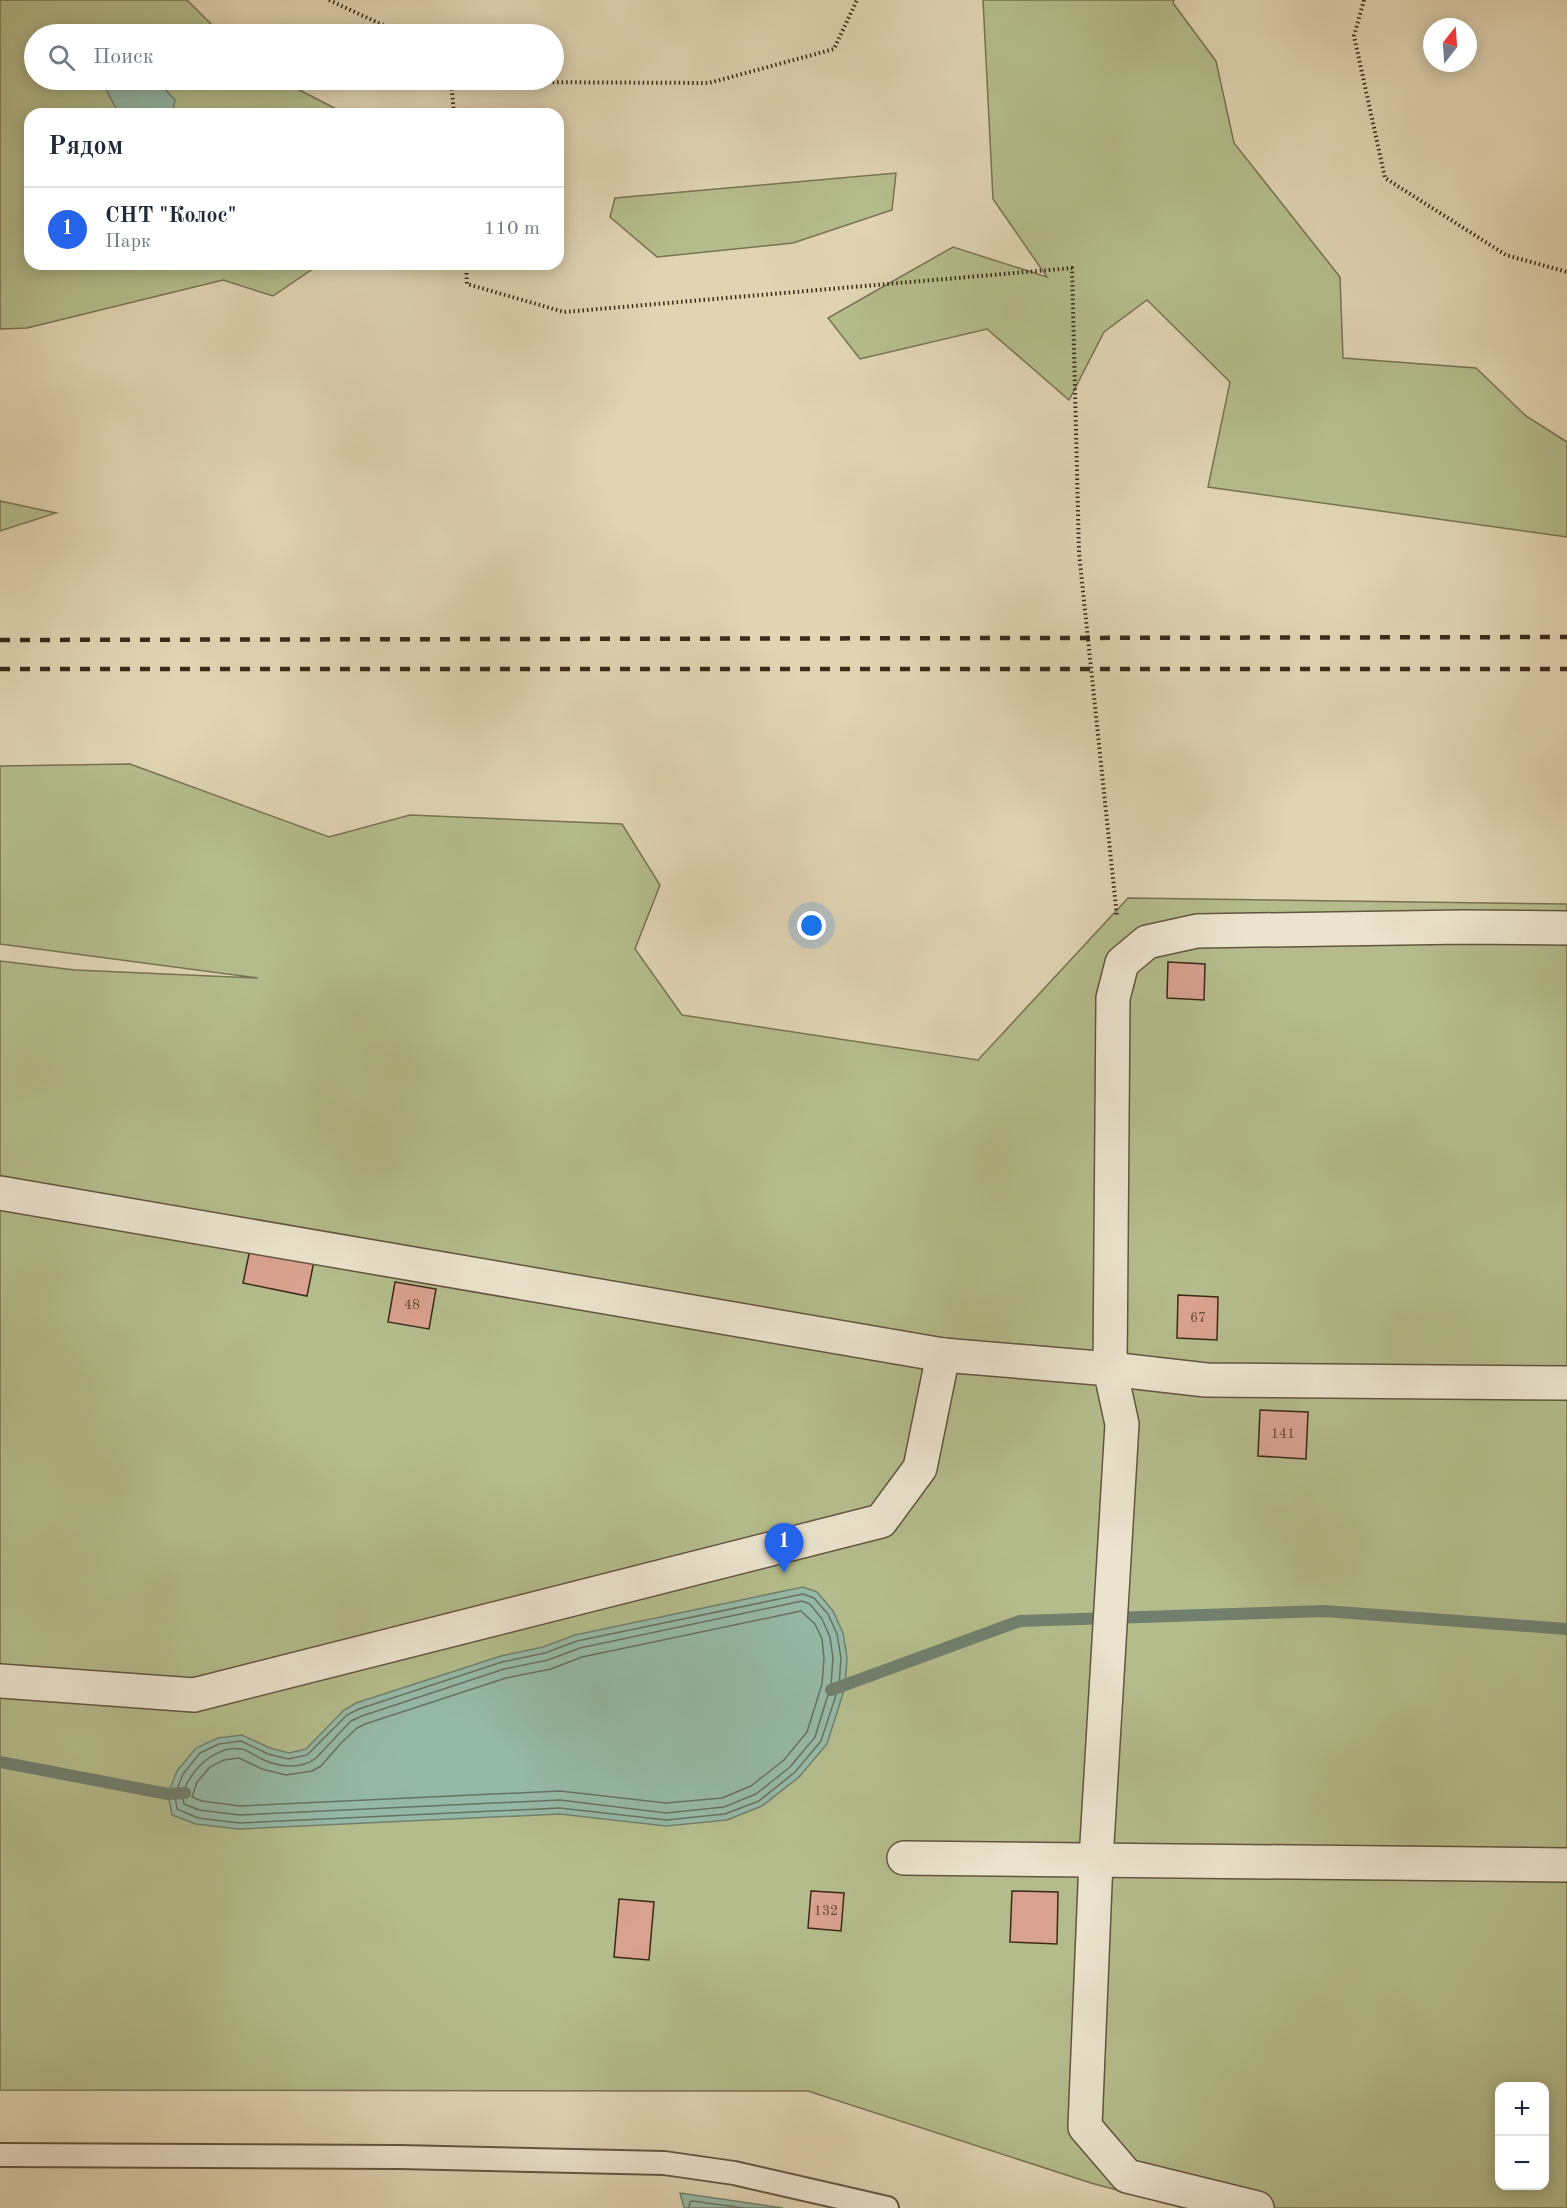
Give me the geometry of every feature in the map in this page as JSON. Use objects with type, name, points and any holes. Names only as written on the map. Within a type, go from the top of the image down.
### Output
[{"type":"street","points":[[1257,2208],[1127,2176],[1085,2127],[1096,1860],[1122,1424],[1110,1369],[1113,998],[1122,963],[1147,942],[1197,931],[1463,927],[1567,928]]},
{"type":"street","points":[[0,1193],[943,1355],[1110,1369],[1206,1380],[1567,1383]]},
{"type":"street","points":[[0,1681],[194,1695],[880,1521],[920,1468],[943,1355]]},
{"type":"street","points":[[904,1858],[1567,1865]]},
{"type":"lane","points":[[0,2155],[387,2157],[664,2163],[734,2174],[887,2208]]},
{"type":"path","points":[[328,0],[380,24]]},
{"type":"path","points":[[564,82],[709,83],[834,49],[857,0]]},
{"type":"path","points":[[1364,0],[1354,36],[1385,178],[1506,255],[1567,272]]},
{"type":"path","points":[[452,90],[453,108]]},
{"type":"path","points":[[466,270],[467,284],[564,312],[1072,268],[1079,554],[1122,963]]},
{"type":"shaded area","points":[[0,0],[187,0],[211,24],[24,24],[24,90],[299,90],[334,108],[24,108],[24,270],[311,270],[273,296],[223,280],[27,328],[0,329]]},
{"type":"shaded area","points":[[983,0],[1174,0],[1173,3],[1216,61],[1234,143],[1340,277],[1343,358],[1476,368],[1526,416],[1567,442],[1567,537],[1208,487],[1230,382],[1147,300],[1104,332],[1069,400],[987,329],[860,359],[828,318],[953,247],[1047,277],[993,199]]},
{"type":"shaded area","points":[[896,173],[892,210],[793,243],[657,257],[610,217],[615,198]]},
{"type":"shaded area","points":[[0,501],[56,513],[0,531]]},
{"type":"shaded area","points":[[130,764],[329,837],[410,815],[622,824],[660,885],[635,949],[682,1015],[978,1060],[1128,898],[1567,904],[1567,2208],[1183,2208],[1091,2183],[808,2091],[0,2090],[0,961],[75,970],[258,978],[0,944],[0,766]]},
{"type":"water","points":[[106,90],[166,90],[175,100],[173,108],[116,108]]},
{"type":"water","points":[[803,1587],[817,1592],[833,1611],[843,1633],[847,1658],[845,1687],[827,1744],[799,1777],[762,1806],[727,1820],[666,1826],[560,1814],[239,1829],[196,1824],[172,1815],[168,1794],[177,1771],[196,1748],[218,1738],[242,1735],[270,1748],[289,1753],[306,1749],[344,1710],[356,1703],[501,1656],[543,1647],[575,1635]]},
{"type":"water","points":[[680,2193],[783,2208],[684,2208]]},
{"type":"building","points":[[1168,962],[1205,964],[1204,1000],[1167,998]]},
{"type":"building","points":[[251,1244],[315,1256],[307,1296],[243,1283]]},
{"type":"building","points":[[395,1282],[436,1289],[429,1329],[388,1322]]},
{"type":"building","points":[[1178,1295],[1218,1297],[1217,1340],[1177,1338]]},
{"type":"building","points":[[1260,1410],[1308,1412],[1306,1459],[1258,1456]]},
{"type":"building","points":[[811,1891],[844,1893],[841,1931],[808,1928]]},
{"type":"building","points":[[1012,1891],[1058,1892],[1057,1944],[1010,1942]]},
{"type":"building","points":[[619,1899],[654,1902],[649,1960],[614,1957]]},
{"type":"waterway","points":[[831,1690],[1020,1621],[1324,1611],[1567,1629]]},
{"type":"waterway","points":[[0,1762],[168,1794],[185,1793]]},
{"type":"railway","points":[[0,640],[1567,637]]},
{"type":"railway","points":[[0,669],[1567,669]]},
{"type":"place","name":"СНТ \"Колос\"","points":[[784,1573]]}]
